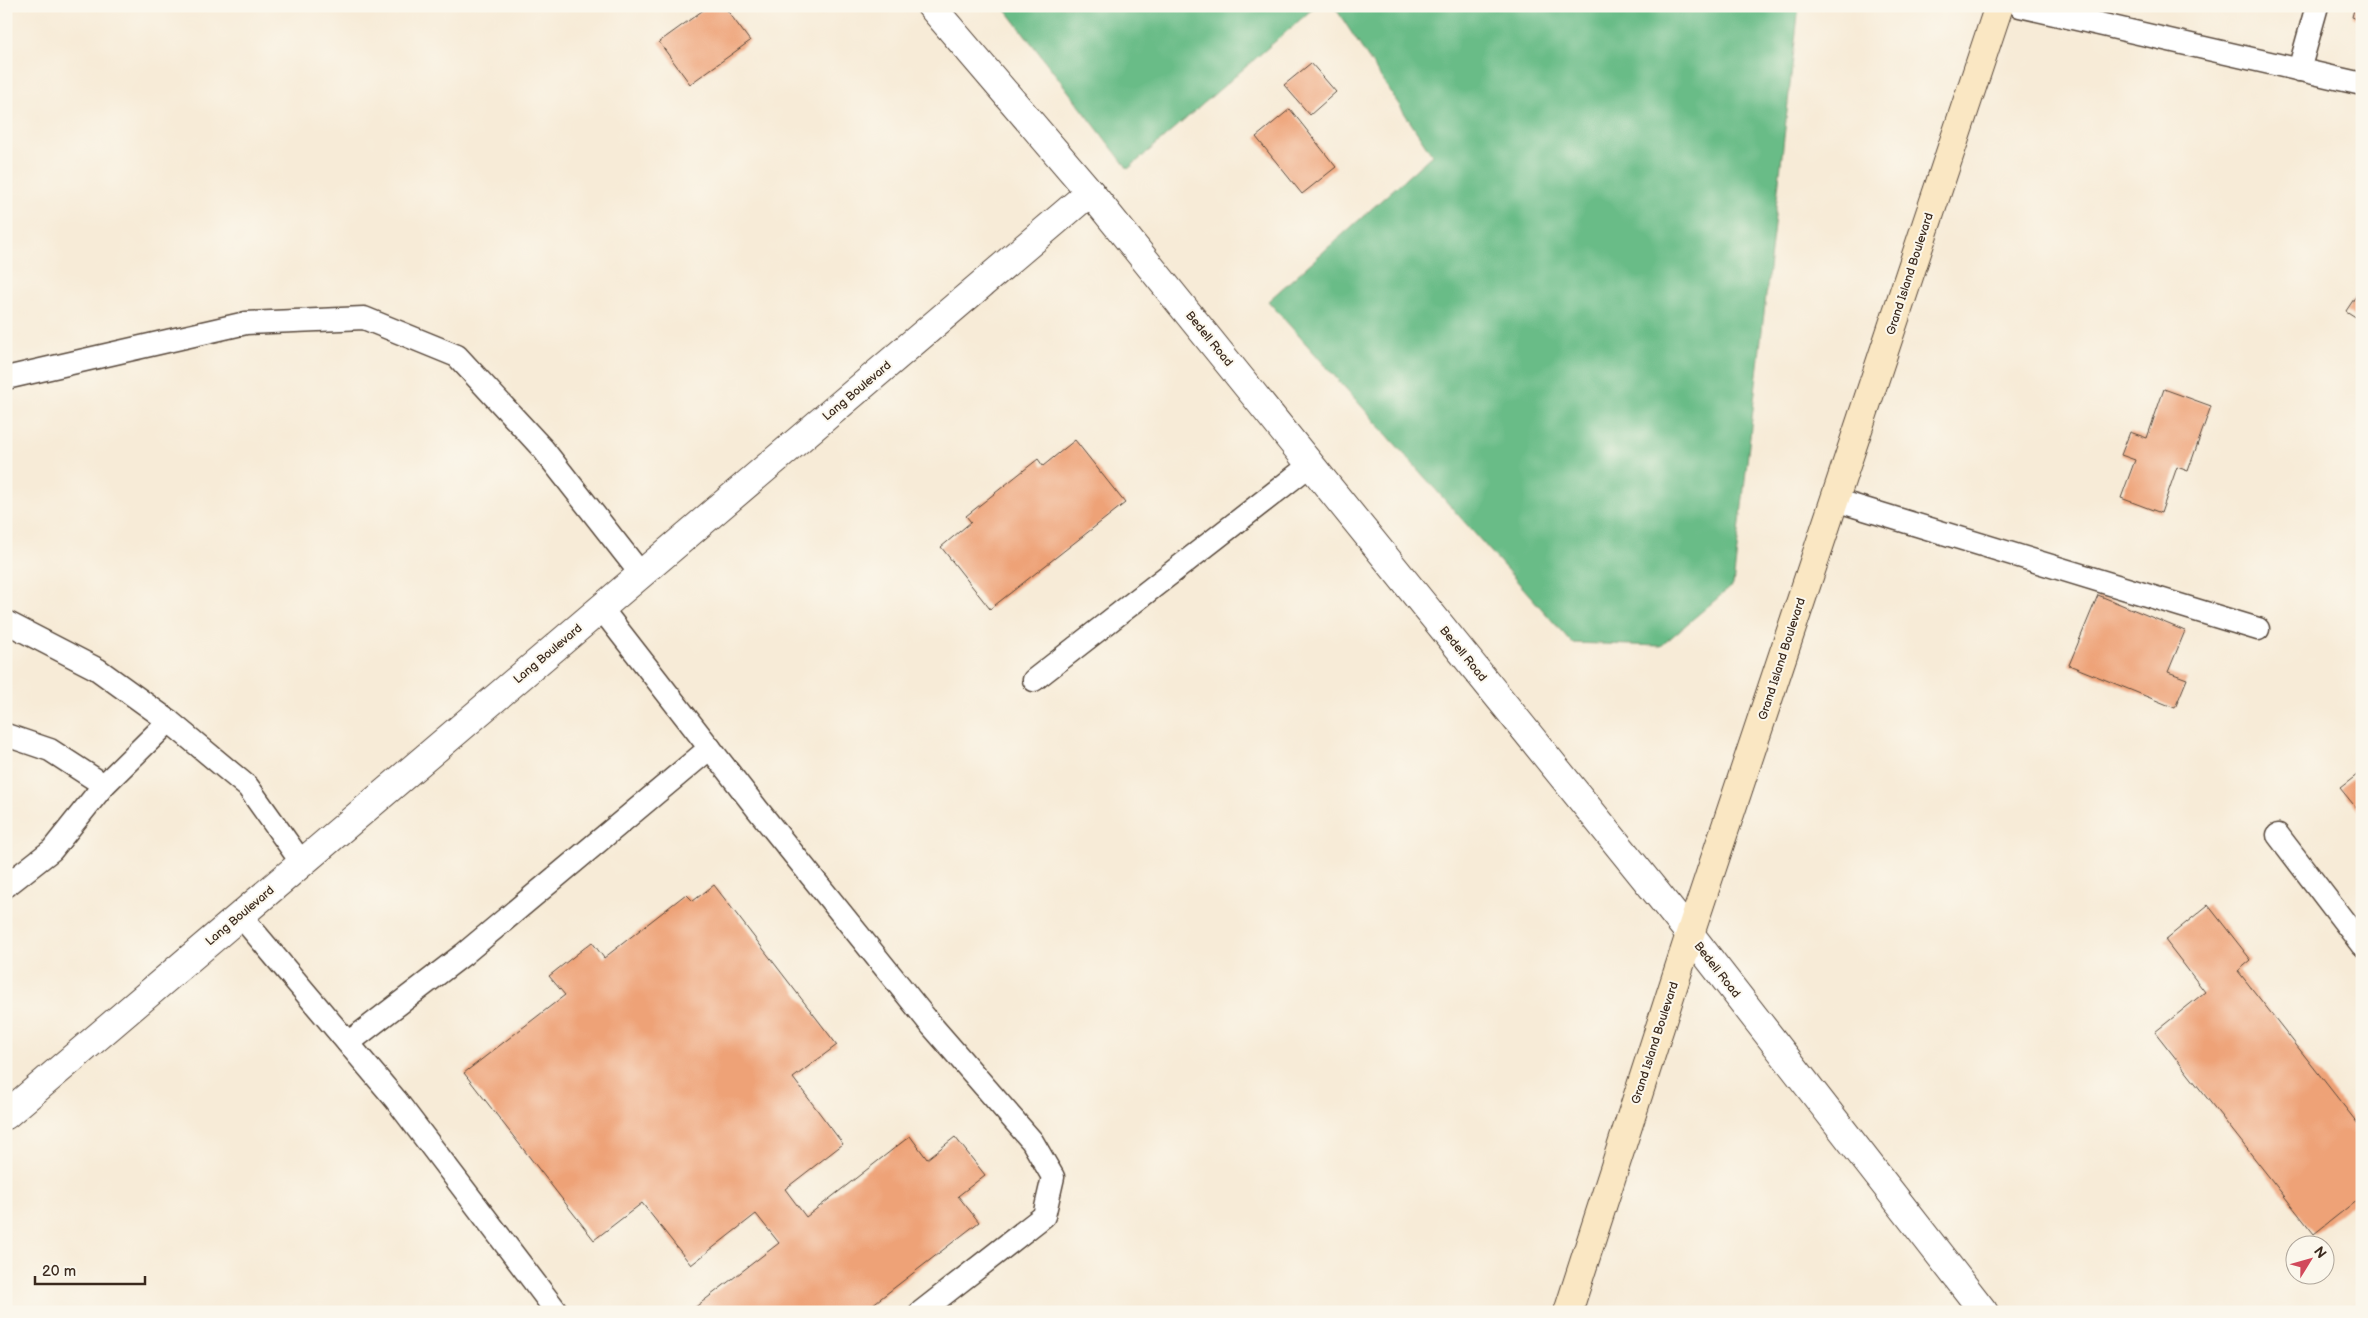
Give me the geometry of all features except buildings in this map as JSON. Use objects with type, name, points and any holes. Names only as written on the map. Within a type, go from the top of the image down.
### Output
[{"type":"main road","name":"Grand Island Boulevard","points":[[1568,1312],[1690,934],[1999,6]]},
{"type":"street","name":"Bedell Road","points":[[931,6],[1090,192],[1690,934],[1984,1312]]},
{"type":"street","name":"Lang Boulevard","points":[[6,1115],[1090,192]]},
{"type":"lane","points":[[2020,6],[2362,84]]},
{"type":"lane","points":[[2299,70],[2317,6]]},
{"type":"lane","points":[[6,378],[246,323],[364,318],[458,356],[543,450],[641,574]]},
{"type":"lane","points":[[1034,680],[1310,465]]},
{"type":"lane","points":[[1835,500],[2258,630]]},
{"type":"lane","points":[[601,608],[932,1026],[1032,1141],[1053,1177],[1044,1216],[921,1312]]},
{"type":"lane","points":[[6,622],[97,669],[169,721],[248,787],[302,863]]},
{"type":"lane","points":[[6,886],[52,850],[104,785],[169,721]]},
{"type":"lane","points":[[6,735],[50,750],[104,785]]},
{"type":"lane","points":[[348,1043],[464,954],[710,748]]},
{"type":"lane","points":[[2278,834],[2362,944]]},
{"type":"lane","points":[[240,915],[396,1100],[557,1312]]},
{"type":"green space","points":[[1003,6],[1316,6],[1128,169]]},
{"type":"green space","points":[[1334,6],[1799,6],[1733,585],[1661,646],[1572,643],[1268,301],[1432,155]]}]
